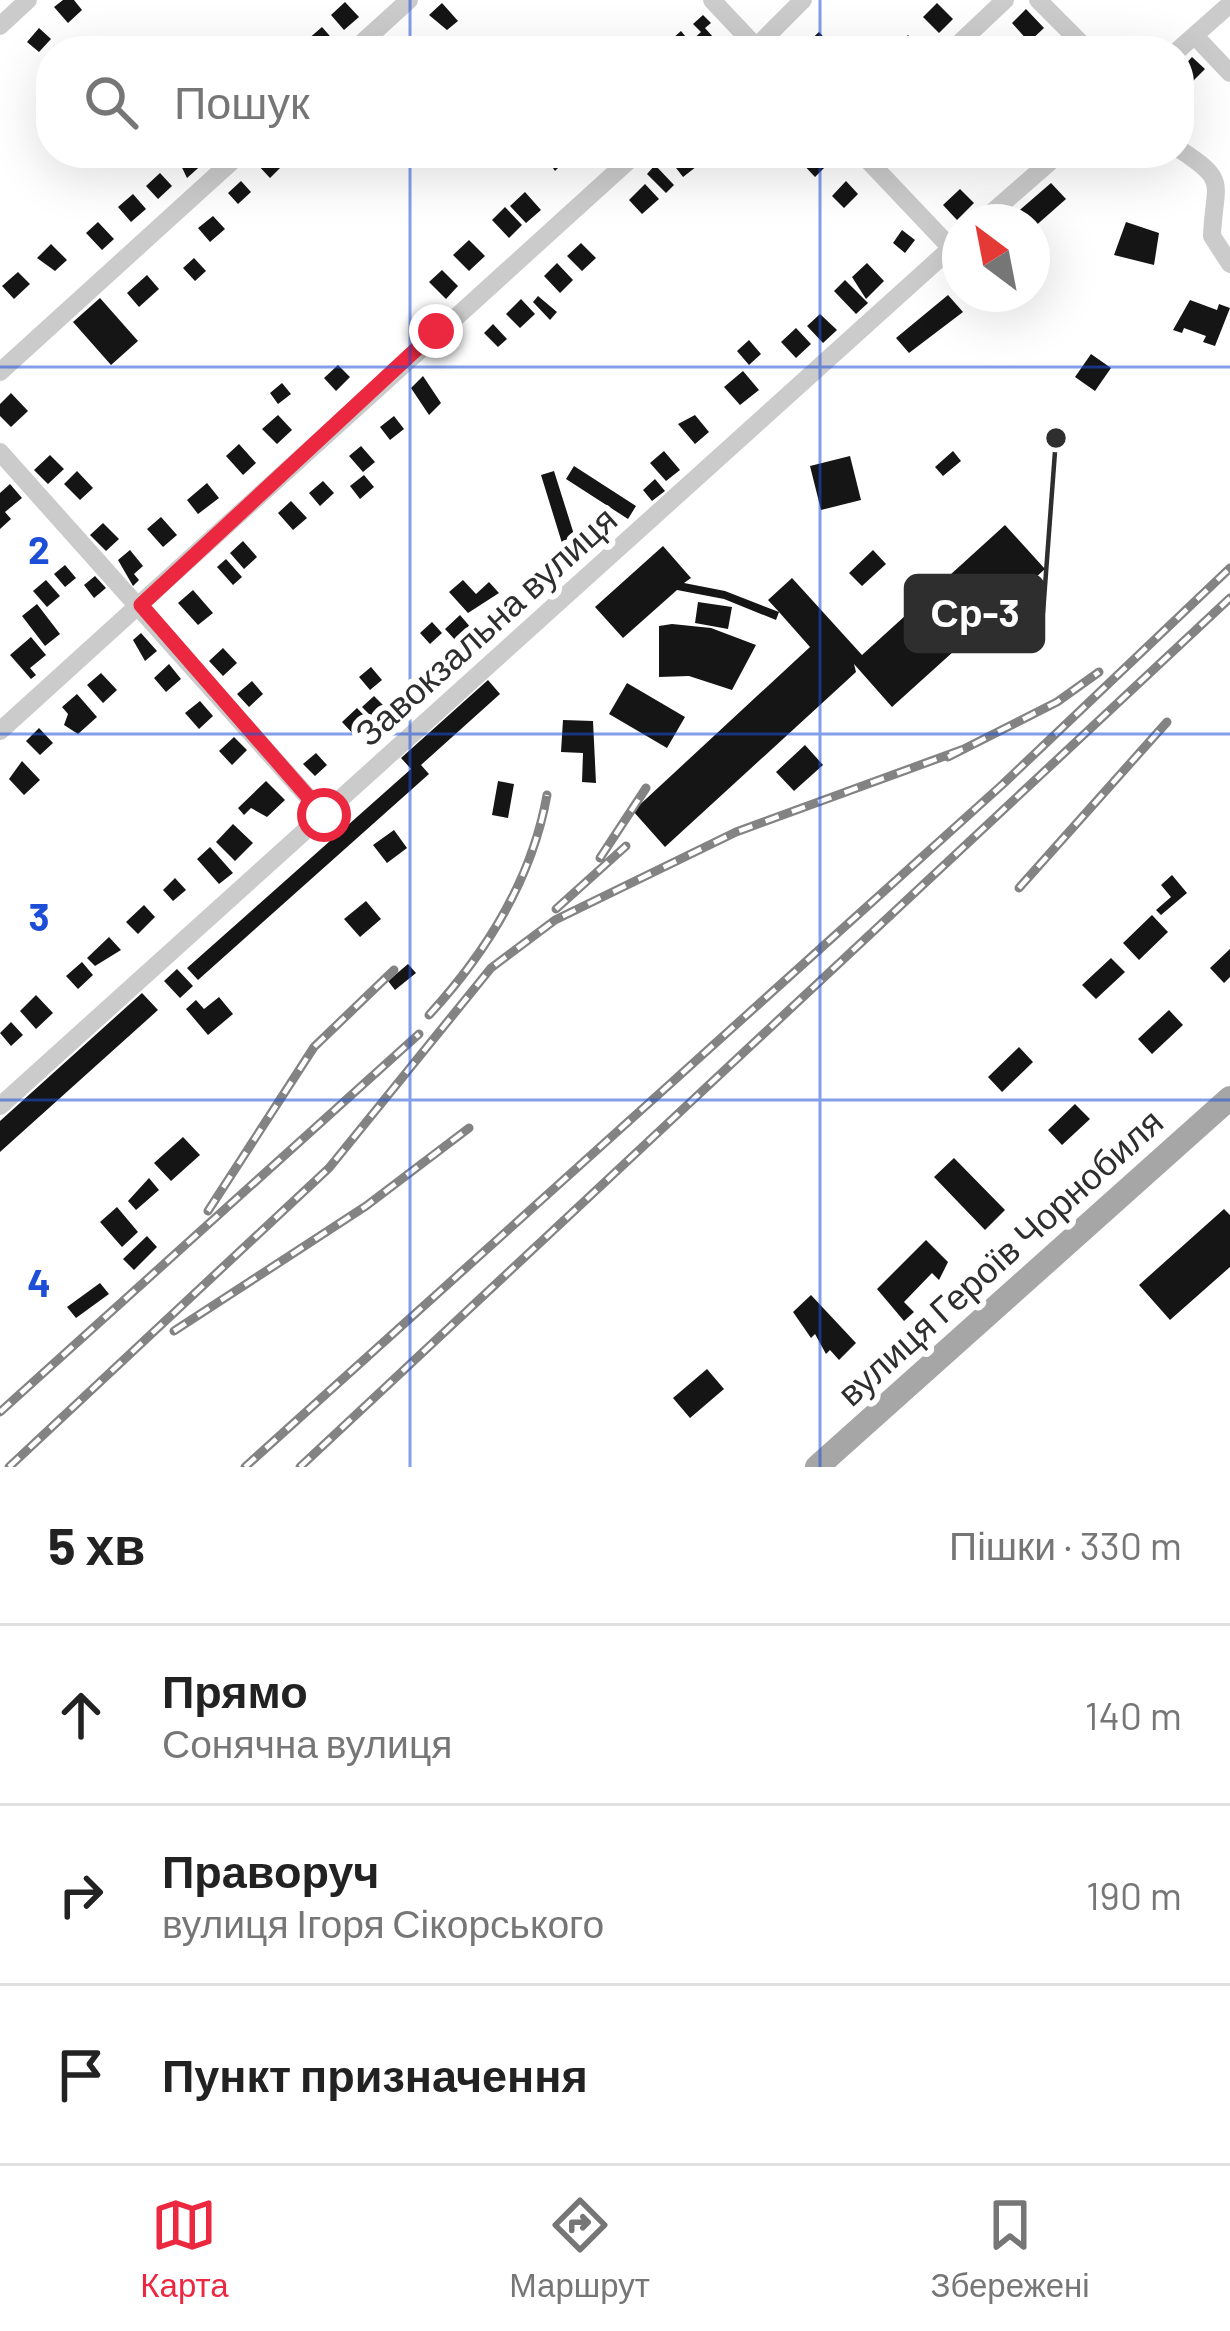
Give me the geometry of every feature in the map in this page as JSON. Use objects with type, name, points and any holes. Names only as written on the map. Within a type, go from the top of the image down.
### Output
[{"type":"main road","name":"вулиця Героїв Чорнобиля","points":[[817,1467],[1230,1098]]},
{"type":"street","points":[[0,26],[28,0]]},
{"type":"street","points":[[369,36],[409,0]]},
{"type":"street","points":[[712,0],[744,36]]},
{"type":"street","points":[[769,36],[803,0]]},
{"type":"street","points":[[967,36],[1005,0]]},
{"type":"street","points":[[1038,0],[1074,36]]},
{"type":"street","points":[[1230,4],[1195,35],[1230,73]]},
{"type":"street","points":[[1194,160],[1216,176],[1220,185],[1212,236],[1230,264]]},
{"type":"street","points":[[0,372],[224,168]]},
{"type":"street","points":[[0,731],[621,168]]},
{"type":"street","points":[[877,168],[942,231]]},
{"type":"street","points":[[1002,204],[1043,168]]},
{"type":"street","name":"Завокзальна вулиця","points":[[0,1106],[942,257]]},
{"type":"street","points":[[0,452],[324,815]]},
{"type":"building","points":[[63,0],[74,0],[82,10],[68,23],[54,7]]},
{"type":"building","points":[[345,2],[359,17],[344,30],[331,15]]},
{"type":"building","points":[[442,3],[458,21],[447,30],[429,15]]},
{"type":"building","points":[[937,3],[953,19],[939,33],[923,17]]},
{"type":"building","points":[[1026,9],[1044,28],[1035,36],[1024,36],[1012,23]]},
{"type":"building","points":[[703,15],[711,23],[705,28],[712,36],[697,36],[701,32],[693,24]]},
{"type":"building","points":[[39,28],[48,36],[36,36],[36,50],[27,42]]},
{"type":"building","points":[[1194,59],[1205,69],[1194,80]]},
{"type":"building","points":[[261,168],[280,168],[270,178]]},
{"type":"building","points":[[658,168],[674,185],[666,193],[647,174]]},
{"type":"building","points":[[160,173],[172,186],[158,199],[146,186]]},
{"type":"building","points":[[241,181],[251,192],[238,204],[228,193]]},
{"type":"building","points":[[846,181],[858,194],[844,208],[832,196]]},
{"type":"building","points":[[1051,183],[1066,199],[1050,213],[1050,204],[1027,204]]},
{"type":"building","points":[[645,184],[659,199],[642,214],[629,200]]},
{"type":"building","points":[[960,189],[974,203],[973,204],[944,204]]},
{"type":"building","points":[[525,192],[541,210],[526,223],[510,206]]},
{"type":"building","points":[[133,194],[146,209],[131,222],[118,207]]},
{"type":"building","points":[[505,207],[522,225],[509,238],[492,220]]},
{"type":"building","points":[[213,216],[225,229],[210,242],[198,228]]},
{"type":"building","points":[[98,222],[114,239],[102,250],[86,233]]},
{"type":"building","points":[[1126,222],[1159,233],[1154,265],[1114,255]]},
{"type":"building","points":[[902,230],[915,240],[905,253],[893,243]]},
{"type":"building","points":[[469,240],[485,256],[469,271],[453,255]]},
{"type":"building","points":[[581,243],[596,258],[582,271],[567,256]]},
{"type":"building","points":[[51,244],[67,260],[55,271],[37,258]]},
{"type":"building","points":[[194,258],[206,271],[195,281],[183,268]]},
{"type":"building","points":[[557,263],[573,280],[560,293],[544,276]]},
{"type":"building","points":[[867,263],[884,281],[866,299],[852,277]]},
{"type":"building","points":[[442,270],[458,286],[446,299],[429,282]]},
{"type":"building","points":[[18,272],[30,284],[14,299],[2,286]]},
{"type":"building","points":[[147,275],[159,289],[139,307],[127,293]]},
{"type":"building","points":[[845,280],[868,303],[856,314],[834,291]]},
{"type":"building","points":[[538,296],[557,312],[550,320],[533,302]]},
{"type":"building","points":[[100,298],[138,341],[111,365],[73,322]]},
{"type":"building","points":[[521,299],[535,314],[520,328],[506,314]]},
{"type":"building","points":[[942,300],[942,312],[963,312],[909,353],[896,338]]},
{"type":"building","points":[[1190,300],[1217,310],[1219,304],[1230,308],[1215,346],[1203,342],[1206,336],[1184,328],[1182,333],[1173,330]]},
{"type":"building","points":[[820,314],[837,330],[823,343],[807,326]]},
{"type":"building","points":[[493,324],[507,339],[498,347],[484,333]]},
{"type":"building","points":[[796,328],[811,344],[796,358],[781,342]]},
{"type":"building","points":[[749,340],[761,354],[749,365],[737,351]]},
{"type":"building","points":[[1091,354],[1111,368],[1095,391],[1075,377]]},
{"type":"building","points":[[338,365],[350,377],[336,391],[324,378]]},
{"type":"building","points":[[743,371],[759,390],[740,405],[724,387]]},
{"type":"building","points":[[423,376],[441,403],[429,415],[411,388]]},
{"type":"building","points":[[282,383],[291,394],[278,404],[270,393]]},
{"type":"building","points":[[11,393],[28,411],[11,427],[0,416],[0,404]]},
{"type":"building","points":[[278,415],[292,430],[277,444],[262,429]]},
{"type":"building","points":[[695,415],[709,432],[695,444],[678,424]]},
{"type":"building","points":[[394,416],[404,429],[390,440],[380,427]]},
{"type":"building","points":[[239,444],[256,463],[243,475],[226,456]]},
{"type":"building","points":[[361,446],[375,462],[363,472],[349,456]]},
{"type":"building","points":[[664,451],[680,470],[666,481],[650,463]]},
{"type":"building","points":[[953,451],[961,461],[943,476],[935,467]]},
{"type":"building","points":[[50,455],[64,469],[48,484],[34,470]]},
{"type":"building","points":[[850,456],[861,500],[821,510],[810,466]]},
{"type":"building","points":[[574,466],[636,506],[628,519],[566,479]]},
{"type":"building","points":[[77,471],[93,488],[80,500],[64,484]]},
{"type":"building","points":[[554,471],[577,544],[610,514],[621,525],[570,569],[541,475]]},
{"type":"building","points":[[364,475],[374,487],[360,499],[350,486]]},
{"type":"building","points":[[655,479],[665,491],[652,501],[643,490]]},
{"type":"building","points":[[323,481],[334,493],[320,506],[309,493]]},
{"type":"building","points":[[207,483],[219,498],[198,514],[187,500]]},
{"type":"building","points":[[10,484],[22,498],[5,512],[11,519],[0,529],[0,493]]},
{"type":"building","points":[[291,501],[307,518],[293,530],[278,513]]},
{"type":"building","points":[[161,517],[177,535],[163,547],[147,529]]},
{"type":"building","points":[[103,523],[119,539],[106,551],[90,535]]},
{"type":"building","points":[[1005,525],[1045,569],[892,707],[854,664],[856,672],[665,847],[633,811],[810,647],[768,600],[792,578],[862,655]]},
{"type":"building","points":[[243,541],[257,557],[244,569],[230,553]]},
{"type":"building","points":[[663,546],[691,578],[684,583],[725,591],[779,612],[776,620],[724,599],[677,590],[623,638],[595,607]]},
{"type":"building","points":[[130,550],[143,566],[134,574],[139,580],[133,586],[118,560]]},
{"type":"building","points":[[873,550],[886,564],[862,586],[849,573]]},
{"type":"building","points":[[226,559],[242,577],[233,585],[217,567]]},
{"type":"building","points":[[65,565],[76,578],[65,587],[54,574]]},
{"type":"building","points":[[95,576],[106,588],[94,598],[84,585]]},
{"type":"building","points":[[46,580],[60,596],[47,607],[33,591]]},
{"type":"building","points":[[463,580],[476,594],[489,582],[499,593],[468,613],[449,592]]},
{"type":"building","points":[[193,590],[213,613],[198,625],[178,603]]},
{"type":"building","points":[[698,602],[732,607],[728,629],[695,623]]},
{"type":"building","points":[[37,604],[60,634],[45,646],[22,616]]},
{"type":"building","points":[[460,615],[472,629],[457,642],[445,629]]},
{"type":"building","points":[[432,622],[442,633],[430,644],[420,633]]},
{"type":"building","points":[[659,626],[711,628],[756,645],[732,690],[689,676],[659,677]]},
{"type":"building","points":[[141,633],[157,651],[145,661],[133,640]]},
{"type":"building","points":[[31,637],[46,655],[30,668],[36,675],[31,679],[10,655]]},
{"type":"building","points":[[223,648],[237,663],[223,676],[209,661]]},
{"type":"building","points":[[169,664],[181,679],[166,692],[154,678]]},
{"type":"building","points":[[371,667],[382,680],[370,690],[359,677]]},
{"type":"building","points":[[101,673],[117,690],[103,703],[87,685]]},
{"type":"building","points":[[488,680],[500,694],[421,765],[429,774],[198,980],[187,968],[411,769],[401,758]]},
{"type":"building","points":[[252,681],[263,694],[249,707],[237,694]]},
{"type":"building","points":[[627,683],[685,717],[667,748],[609,714]]},
{"type":"building","points":[[77,694],[97,717],[78,734],[64,725],[68,714],[62,707]]},
{"type":"building","points":[[374,696],[384,706],[372,717],[362,707]]},
{"type":"building","points":[[200,701],[213,716],[199,729],[185,713]]},
{"type":"building","points":[[357,708],[371,723],[356,737],[342,722]]},
{"type":"building","points":[[563,720],[593,721],[596,783],[582,782],[583,753],[561,752]]},
{"type":"building","points":[[39,728],[53,743],[40,755],[26,741]]},
{"type":"building","points":[[234,737],[247,750],[232,765],[219,751]]},
{"type":"building","points":[[805,745],[823,765],[794,791],[776,772]]},
{"type":"building","points":[[316,753],[327,765],[315,776],[303,764]]},
{"type":"building","points":[[22,761],[40,780],[24,795],[9,779]]},
{"type":"building","points":[[266,781],[285,800],[267,817],[251,808],[244,815],[238,808]]},
{"type":"building","points":[[498,781],[514,784],[508,818],[492,815]]},
{"type":"building","points":[[233,824],[253,843],[235,861],[216,842]]},
{"type":"building","points":[[394,830],[407,848],[387,863],[373,845]]},
{"type":"building","points":[[210,847],[233,873],[219,884],[197,859]]},
{"type":"building","points":[[1172,875],[1187,893],[1161,915],[1156,910],[1171,897],[1161,885]]},
{"type":"building","points":[[175,878],[186,890],[173,901],[163,890]]},
{"type":"building","points":[[366,901],[381,919],[360,937],[344,919]]},
{"type":"building","points":[[144,905],[155,917],[138,934],[126,922]]},
{"type":"building","points":[[1152,915],[1168,932],[1139,960],[1123,943]]},
{"type":"building","points":[[109,937],[121,950],[95,966],[87,958]]},
{"type":"building","points":[[1230,949],[1230,977],[1224,983],[1210,968]]},
{"type":"building","points":[[1111,958],[1125,972],[1096,999],[1082,985]]},
{"type":"building","points":[[82,962],[93,975],[78,989],[66,976]]},
{"type":"building","points":[[408,964],[416,973],[395,990],[388,981]]},
{"type":"building","points":[[177,969],[193,986],[180,998],[164,981]]},
{"type":"building","points":[[142,993],[158,1010],[0,1152],[0,1121]]},
{"type":"building","points":[[36,995],[53,1013],[36,1029],[20,1011]]},
{"type":"building","points":[[219,997],[233,1014],[208,1035],[186,1009],[196,1000],[204,1009]]},
{"type":"building","points":[[1169,1010],[1183,1025],[1152,1054],[1138,1039]]},
{"type":"building","points":[[11,1022],[23,1035],[11,1046],[0,1033]]},
{"type":"building","points":[[1019,1047],[1033,1062],[1002,1092],[988,1077]]},
{"type":"building","points":[[1075,1104],[1090,1119],[1062,1145],[1048,1130]]},
{"type":"building","points":[[183,1137],[200,1155],[171,1181],[154,1163]]},
{"type":"building","points":[[954,1158],[1005,1210],[985,1230],[934,1177]]},
{"type":"building","points":[[149,1178],[159,1190],[136,1210],[128,1201]]},
{"type":"building","points":[[117,1207],[138,1232],[122,1247],[100,1222]]},
{"type":"building","points":[[1224,1209],[1230,1215],[1230,1267],[1170,1320],[1139,1285]]},
{"type":"building","points":[[147,1236],[157,1247],[134,1270],[123,1259]]},
{"type":"building","points":[[926,1240],[948,1262],[939,1280],[932,1273],[904,1302],[914,1312],[904,1321],[877,1289]]},
{"type":"building","points":[[100,1283],[109,1294],[76,1318],[67,1307]]},
{"type":"building","points":[[811,1295],[856,1343],[839,1360],[830,1350],[826,1354],[815,1334],[811,1338],[793,1312]]},
{"type":"building","points":[[707,1369],[724,1389],[690,1418],[673,1398]]},
{"type":"railway","points":[[245,1467],[1003,784],[1230,568]]},
{"type":"railway","points":[[300,1467],[1230,598]]},
{"type":"railway","points":[[948,757],[1057,702],[1099,672]]},
{"type":"railway","points":[[1019,888],[1167,722]]},
{"type":"railway","points":[[9,1467],[329,1168],[491,968],[555,920],[736,832],[964,749]]},
{"type":"railway","points":[[600,858],[646,788]]},
{"type":"railway","points":[[429,1015],[504,913],[530,856],[547,795]]},
{"type":"railway","points":[[556,909],[626,846]]},
{"type":"railway","points":[[208,1211],[314,1047],[394,970]]},
{"type":"railway","points":[[0,1412],[419,1034]]},
{"type":"railway","points":[[174,1331],[366,1206],[469,1128]]},
{"type":"place","name":"Ср-3","points":[[1056,438]]},
{"type":"route","points":[[324,815],[148,619],[141,605],[436,331]]}]
